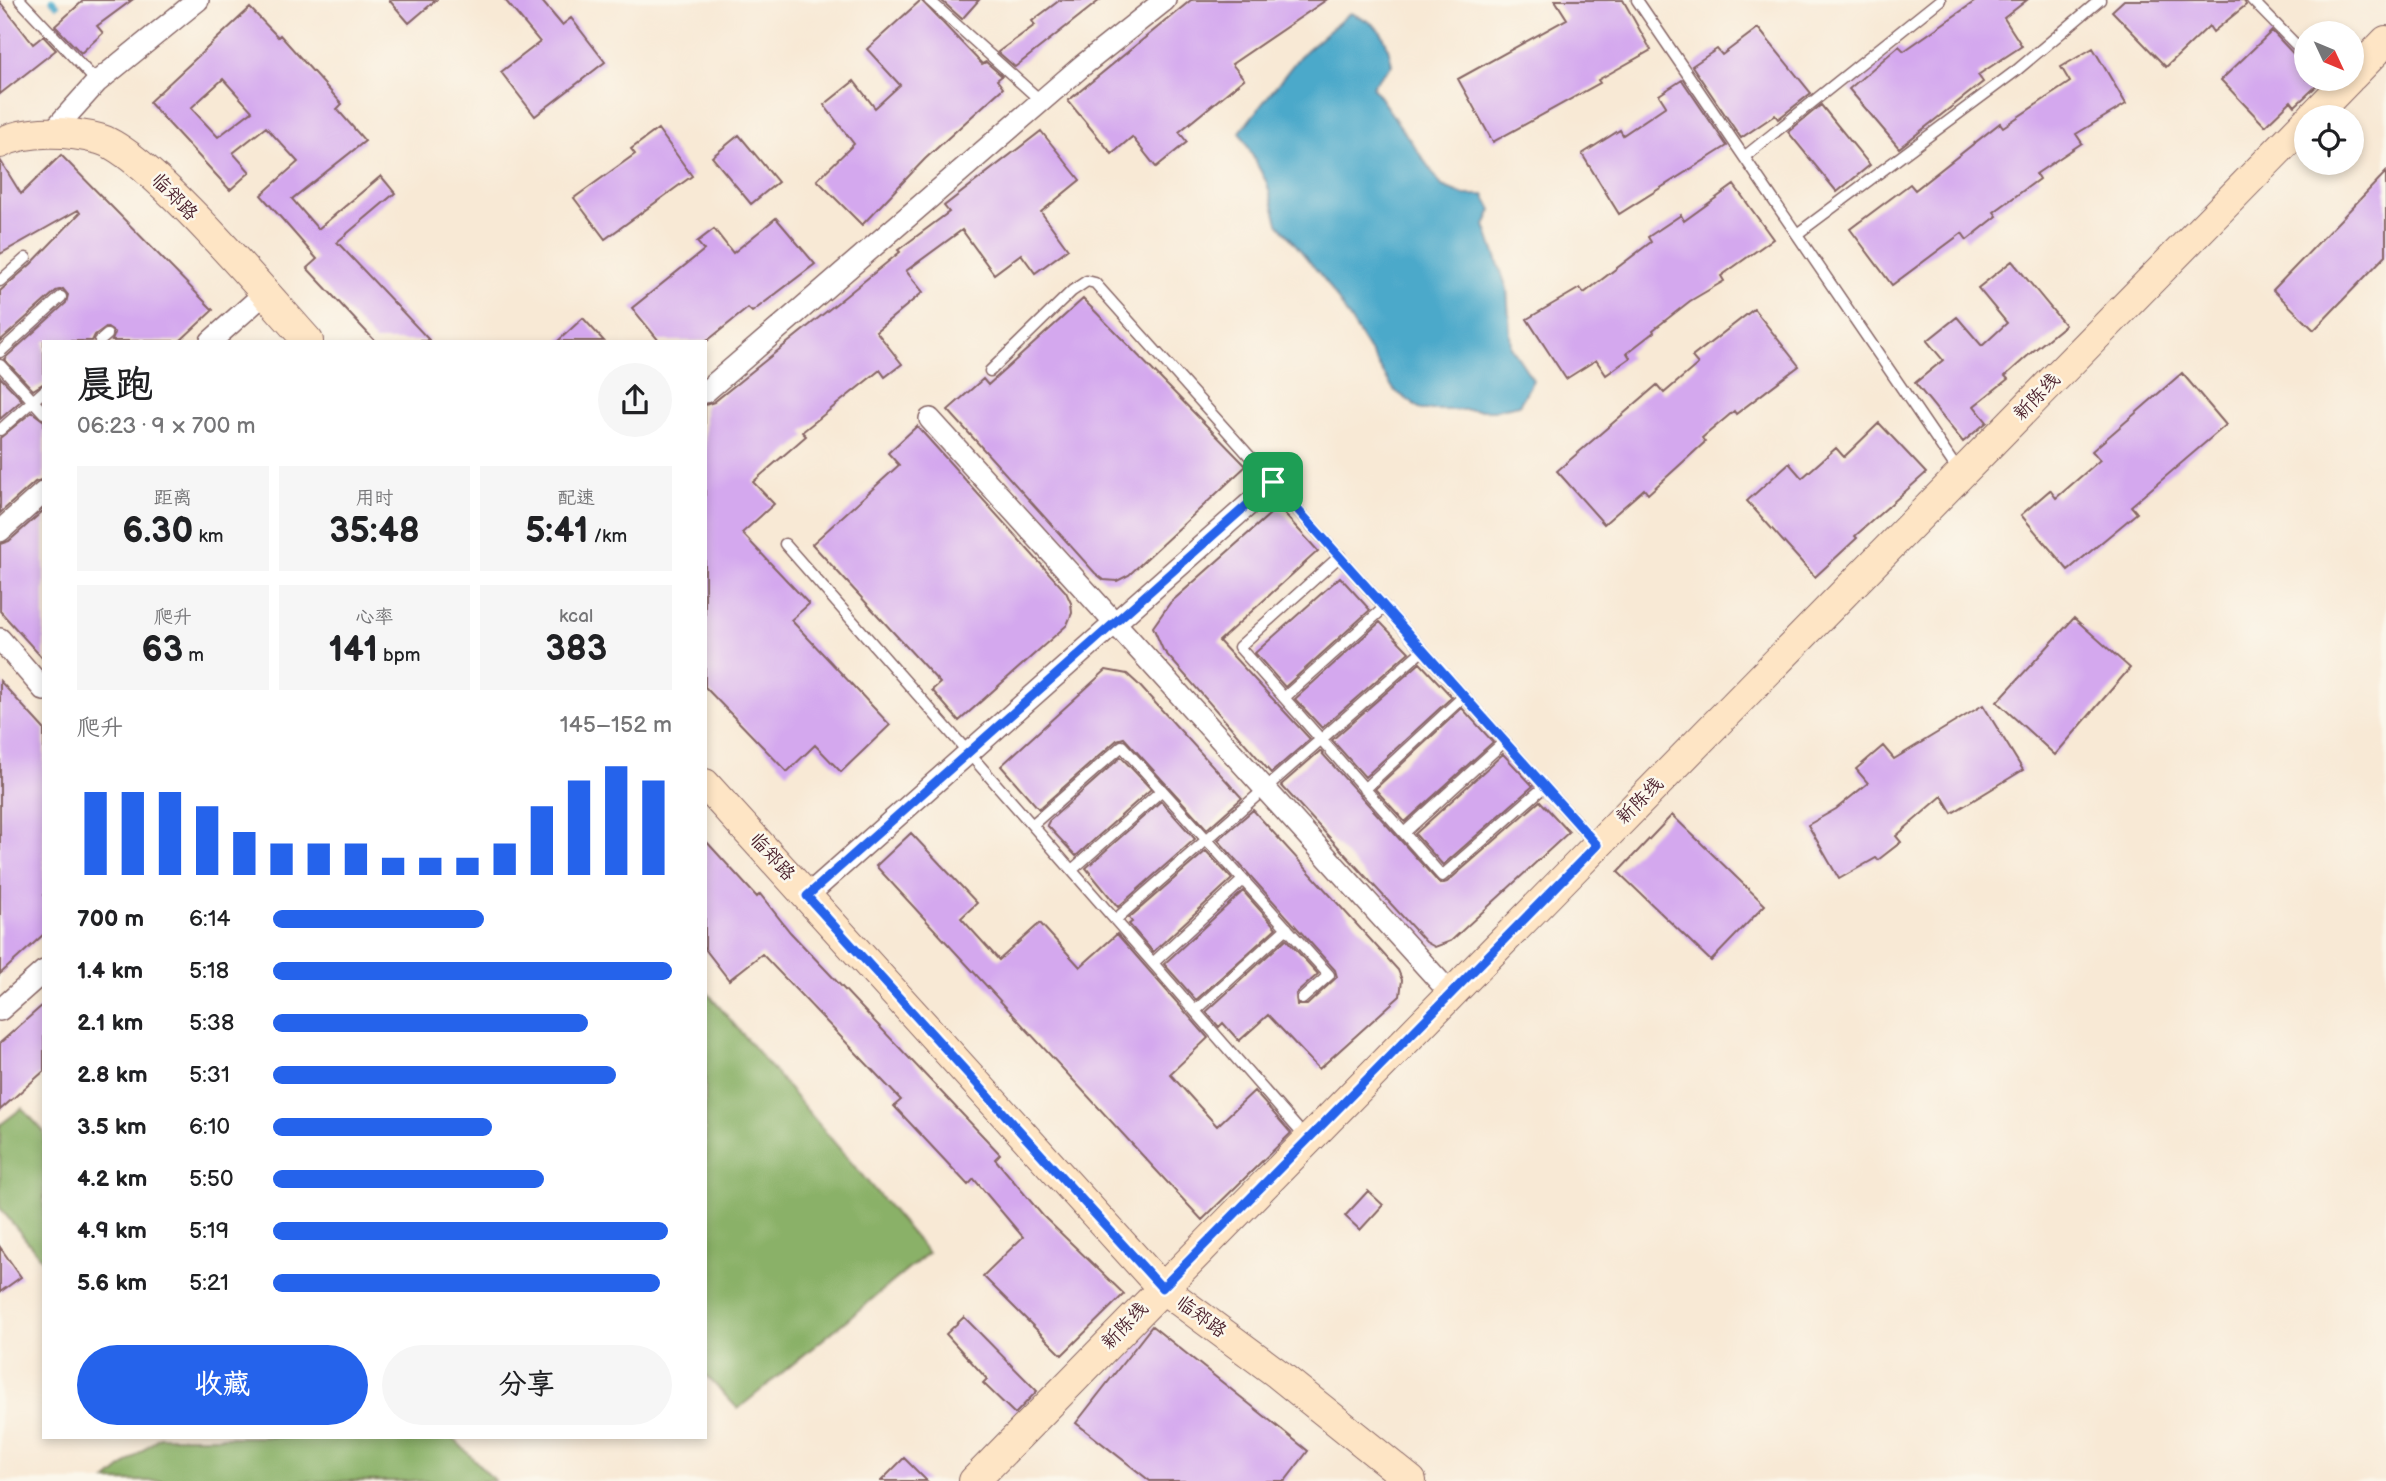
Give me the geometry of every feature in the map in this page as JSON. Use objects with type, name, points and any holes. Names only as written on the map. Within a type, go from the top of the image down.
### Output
[{"type":"street","points":[[51,133],[97,82],[198,0]]},
{"type":"street","points":[[707,390],[1041,101],[1166,0]]},
{"type":"street","points":[[2364,61],[2386,41]]},
{"type":"street","points":[[2322,105],[2334,91]]},
{"type":"street","name":"临郑路","points":[[0,143],[13,137],[51,133],[101,139],[144,166],[307,340]]},
{"type":"street","name":"新陈线","points":[[974,1481],[2294,134]]},
{"type":"street","points":[[212,340],[265,293]]},
{"type":"street","points":[[930,419],[1451,994]]},
{"type":"street","points":[[807,896],[1273,482]]},
{"type":"street","points":[[0,531],[42,494]]},
{"type":"street","points":[[0,639],[42,688]]},
{"type":"street","name":"临郑路","points":[[707,786],[1162,1288],[1278,1374],[1411,1481]]},
{"type":"street","points":[[0,1010],[42,973]]},
{"type":"lane","points":[[20,0],[97,82]]},
{"type":"lane","points":[[929,0],[1041,101]]},
{"type":"lane","points":[[1637,0],[1961,475]]},
{"type":"lane","points":[[1744,158],[1940,0]]},
{"type":"lane","points":[[1797,234],[2017,70],[2100,0]]},
{"type":"lane","points":[[2252,0],[2294,43]]},
{"type":"lane","points":[[0,281],[26,258]]},
{"type":"lane","points":[[990,371],[1072,290],[1087,281],[1095,283],[1597,845]]},
{"type":"lane","points":[[0,352],[61,297]]},
{"type":"lane","points":[[0,365],[42,411]]},
{"type":"lane","points":[[0,430],[42,393]]},
{"type":"lane","points":[[785,544],[1308,1140]]},
{"type":"lane","points":[[1340,556],[1238,648],[1442,876],[1544,787]]},
{"type":"lane","points":[[1284,698],[1385,607]]},
{"type":"lane","points":[[1115,920],[1423,650]]},
{"type":"lane","points":[[1364,789],[1464,696]]},
{"type":"lane","points":[[1404,833],[1504,742]]},
{"type":"lane","points":[[1032,825],[1122,746],[1329,975],[1303,999]]},
{"type":"lane","points":[[1072,870],[1162,790]]},
{"type":"lane","points":[[1153,962],[1242,880]]},
{"type":"lane","points":[[1195,1011],[1287,928]]},
{"type":"green space","points":[[707,992],[928,1253],[738,1409],[707,1376]]},
{"type":"green space","points":[[22,1108],[42,1130],[42,1260],[0,1208],[0,1125]]},
{"type":"green space","points":[[157,1439],[454,1439],[495,1481],[106,1481]]},
{"type":"water","points":[[1350,13],[1368,21],[1384,37],[1392,65],[1372,86],[1442,186],[1464,195],[1484,195],[1492,210],[1485,225],[1507,289],[1511,347],[1533,380],[1519,405],[1495,410],[1422,410],[1394,390],[1328,284],[1278,223],[1267,183],[1240,132],[1300,56]]},
{"type":"building","points":[[84,0],[132,0],[97,26],[103,33],[81,53],[55,26]]},
{"type":"building","points":[[389,0],[436,0],[409,23]]},
{"type":"building","points":[[505,0],[541,0],[562,25],[571,18],[605,62],[535,116],[501,72],[540,42]]},
{"type":"building","points":[[921,0],[982,64],[986,62],[1002,76],[997,80],[1003,88],[925,159],[862,225],[817,180],[854,144],[824,105],[854,81],[875,108],[900,85],[867,49]]},
{"type":"building","points":[[941,0],[979,0],[962,19]]},
{"type":"building","points":[[1060,0],[1100,0],[1015,67],[998,52],[1035,25],[1032,21]]},
{"type":"building","points":[[1191,0],[1326,0],[1232,64],[1244,79],[1179,132],[1187,142],[1156,167],[1132,137],[1112,154],[1068,101]]},
{"type":"building","points":[[1555,0],[1623,0],[1651,50],[1598,80],[1600,83],[1493,142],[1458,79],[1567,19]]},
{"type":"building","points":[[1977,0],[2027,0],[2004,18],[2022,46],[1978,75],[1983,82],[1899,148],[1849,89],[1899,46],[1904,51]]},
{"type":"building","points":[[2124,0],[2244,0],[2246,5],[2213,32],[2209,26],[2166,67],[2112,11]]},
{"type":"building","points":[[0,2],[33,44],[43,36],[56,50],[0,94]]},
{"type":"building","points":[[250,8],[278,37],[280,35],[342,104],[337,109],[365,141],[292,199],[318,229],[381,176],[395,193],[337,242],[429,340],[374,340],[307,268],[317,259],[261,195],[298,162],[266,127],[233,153],[250,172],[230,190],[149,102]],"holes":[[[223,79],[252,111],[218,137],[191,108]]]},
{"type":"building","points":[[1758,28],[1811,93],[1778,119],[1775,115],[1741,138],[1692,66],[1717,49],[1722,55]]},
{"type":"building","points":[[2272,31],[2294,55],[2294,91],[2311,91],[2296,105],[2291,101],[2265,126],[2221,80]]},
{"type":"building","points":[[2093,48],[2126,104],[2076,134],[2082,143],[2036,174],[2039,179],[1994,212],[1997,216],[1967,240],[1962,233],[1892,285],[1850,229],[1910,184],[1915,190],[2000,123],[2003,127],[2070,82],[2061,67]]},
{"type":"building","points":[[1682,80],[1727,146],[1619,214],[1582,154],[1620,130],[1623,135],[1666,106],[1659,95]]},
{"type":"building","points":[[1821,105],[1870,165],[1837,192],[1788,132]]},
{"type":"building","points":[[658,129],[692,176],[605,239],[574,198],[635,154],[631,149]]},
{"type":"building","points":[[1041,131],[1080,180],[1041,212],[1068,249],[1035,273],[1021,254],[994,274],[962,230],[906,271],[923,292],[876,331],[902,364],[885,377],[880,370],[802,432],[806,436],[753,482],[774,504],[742,533],[809,604],[791,620],[890,725],[841,772],[815,745],[787,772],[707,689],[707,404],[714,402],[900,252],[898,250],[949,212],[944,206]]},
{"type":"building","points":[[739,135],[778,182],[751,204],[712,157]]},
{"type":"building","points":[[61,155],[213,310],[181,340],[112,340],[115,333],[106,327],[92,340],[42,340],[42,384],[33,390],[4,359],[66,303],[68,295],[63,289],[56,291],[0,341],[0,291],[31,264],[80,213],[78,210],[0,254],[0,160],[21,194]]},
{"type":"building","points":[[2386,172],[2386,255],[2314,330],[2273,290]]},
{"type":"building","points":[[1734,185],[1773,239],[1721,276],[1724,281],[1690,301],[1653,330],[1654,332],[1627,353],[1630,358],[1606,375],[1596,360],[1566,379],[1527,319],[1580,288],[1584,293],[1651,242],[1648,237],[1681,215],[1684,221]]},
{"type":"building","points":[[776,218],[815,264],[752,312],[748,308],[707,341],[658,340],[632,308],[704,250],[697,242],[714,229],[733,253]]},
{"type":"building","points":[[2012,261],[2065,325],[2005,376],[2008,379],[1974,406],[1987,422],[1963,442],[1915,383],[1943,360],[1927,341],[1957,317],[1982,346],[2007,323],[1978,288]]},
{"type":"building","points":[[1083,299],[1246,466],[1129,575],[1117,581],[1104,580],[1095,573],[948,410],[983,379],[988,385]]},
{"type":"building","points":[[1754,309],[1799,366],[1736,414],[1734,411],[1702,438],[1705,442],[1648,494],[1644,489],[1604,524],[1557,471],[1657,385],[1664,393],[1698,364],[1692,357]]},
{"type":"building","points":[[583,318],[603,340],[559,340]]},
{"type":"building","points":[[2182,373],[2226,425],[2131,506],[2137,513],[2068,570],[2021,515],[2050,490],[2056,498],[2100,460],[2092,451]]},
{"type":"building","points":[[0,377],[22,400],[0,419]]},
{"type":"building","points":[[32,412],[42,420],[42,480],[35,482],[0,513],[0,438]]},
{"type":"building","points":[[1879,423],[1926,473],[1855,536],[1857,538],[1815,577],[1747,501],[1789,463],[1802,478],[1836,448],[1844,457]]},
{"type":"building","points":[[917,426],[1066,592],[1071,603],[1072,613],[1067,625],[959,721],[932,690],[940,683],[812,544],[899,465],[888,453]]},
{"type":"building","points":[[1278,507],[1318,551],[1219,641],[1310,739],[1271,773],[1163,650],[1153,627],[1170,603]]},
{"type":"building","points":[[42,512],[42,658],[0,611],[0,544],[9,541]]},
{"type":"building","points":[[1340,577],[1370,610],[1285,687],[1255,653]]},
{"type":"building","points":[[2074,618],[2130,668],[2055,755],[1997,702]]},
{"type":"building","points":[[1380,622],[1409,652],[1322,728],[1295,699]]},
{"type":"building","points":[[1420,663],[1452,697],[1365,777],[1332,740]]},
{"type":"building","points":[[1106,670],[1127,674],[1138,684],[1242,798],[1207,829],[1124,738],[1117,740],[1039,809],[1001,766]]},
{"type":"building","points":[[0,681],[42,727],[42,936],[0,974]]},
{"type":"building","points":[[1983,705],[2023,770],[1952,813],[1942,796],[1896,836],[1901,842],[1878,860],[1876,858],[1839,879],[1808,825],[1836,809],[1868,783],[1856,769],[1883,746],[1894,759]]},
{"type":"building","points":[[1462,708],[1493,742],[1405,822],[1375,789]]},
{"type":"building","points":[[1320,751],[1440,884],[1447,882],[1540,801],[1569,832],[1451,941],[1435,947],[1426,942],[1281,785]]},
{"type":"building","points":[[1503,754],[1533,786],[1443,865],[1415,834]]},
{"type":"building","points":[[1121,757],[1151,789],[1076,856],[1047,825]]},
{"type":"building","points":[[1161,801],[1195,839],[1118,907],[1086,868]]},
{"type":"building","points":[[1253,810],[1398,970],[1402,980],[1400,996],[1319,1069],[1268,1015],[1239,1041],[1223,1023],[1219,1027],[1206,1012],[1286,939],[1318,974],[1296,994],[1297,1005],[1307,1005],[1337,977],[1335,970],[1218,840]]},
{"type":"building","points":[[1672,815],[1765,905],[1711,961],[1618,872]]},
{"type":"building","points":[[911,833],[977,903],[961,918],[999,960],[1040,923],[1080,967],[1117,934],[1208,1038],[1170,1074],[1217,1126],[1254,1091],[1291,1133],[1202,1220],[876,866]]},
{"type":"building","points":[[707,842],[757,897],[760,894],[790,932],[1000,1154],[995,1159],[1043,1216],[1124,1294],[1062,1355],[983,1276],[1023,1237],[974,1179],[968,1185],[894,1106],[901,1100],[762,954],[729,980],[707,952]]},
{"type":"building","points":[[1206,851],[1232,879],[1153,952],[1129,924],[1132,922],[1129,918]]},
{"type":"building","points":[[1243,891],[1276,928],[1196,1000],[1164,964]]},
{"type":"building","points":[[42,1006],[42,1073],[0,1110],[0,1043]]},
{"type":"building","points":[[1368,1191],[1383,1205],[1360,1230],[1345,1216]]},
{"type":"building","points":[[0,1247],[21,1277],[0,1292]]},
{"type":"building","points":[[964,1317],[1037,1391],[1015,1414],[983,1383],[987,1379],[946,1334]]},
{"type":"building","points":[[1152,1326],[1308,1451],[1285,1481],[1150,1481],[1076,1423]]},
{"type":"building","points":[[904,1458],[927,1481],[881,1481]]},
{"type":"waterway","points":[[52,0],[57,5]]},
{"type":"route","points":[[1273,482],[1597,845],[1162,1288],[807,896],[1273,482]]}]
